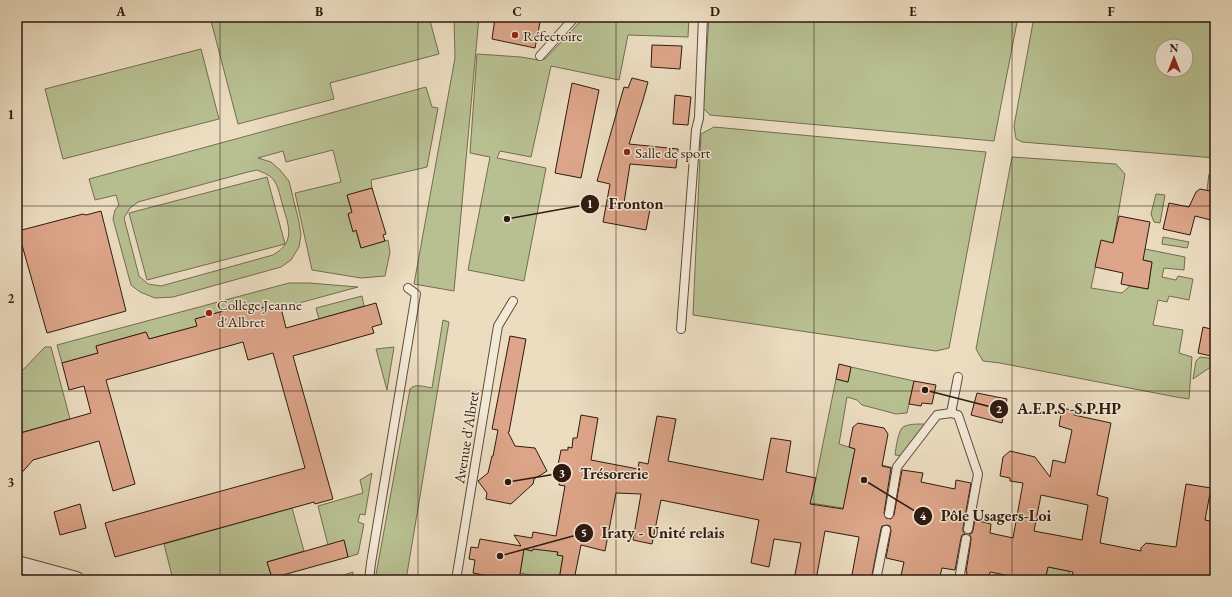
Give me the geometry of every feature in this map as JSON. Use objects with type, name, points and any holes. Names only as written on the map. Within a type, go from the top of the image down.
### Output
[{"type":"street","points":[[17,564],[76,580]]},
{"type":"lane","points":[[540,56],[575,17]]},
{"type":"lane","points":[[681,329],[696,130],[699,118],[703,17]]},
{"type":"lane","points":[[369,580],[416,294],[408,288]]},
{"type":"lane","name":"Avenue d'Albret","points":[[456,580],[498,326],[513,302]]},
{"type":"lane","points":[[951,413],[958,376]]},
{"type":"lane","points":[[889,514],[898,467],[937,415],[951,413],[958,415],[978,474],[968,529]]},
{"type":"lane","points":[[876,580],[886,530]]},
{"type":"lane","points":[[959,580],[966,539]]},
{"type":"green space","points":[[210,17],[429,17],[439,54],[330,83],[334,99],[238,124]]},
{"type":"green space","points":[[454,17],[479,17],[454,291],[414,284],[455,58]]},
{"type":"green space","points":[[588,17],[689,17],[688,37],[628,35],[619,80],[551,66],[531,157],[500,151],[497,158],[546,168],[524,281],[468,270],[490,157],[470,153],[477,54],[521,57],[538,60],[545,59],[579,23]]},
{"type":"green space","points":[[709,17],[1018,17],[994,141],[710,115],[703,108]]},
{"type":"green space","points":[[1034,17],[1215,17],[1215,158],[1022,142],[1016,139],[1014,126]]},
{"type":"green space","points":[[201,49],[219,119],[63,159],[45,89]]},
{"type":"green space","points":[[426,87],[432,107],[438,108],[427,167],[371,180],[372,188],[347,196],[352,212],[348,214],[353,231],[356,230],[361,248],[388,240],[390,252],[385,276],[361,278],[312,270],[295,193],[341,182],[333,150],[286,162],[283,151],[258,158],[271,162],[289,181],[301,235],[299,247],[291,260],[281,267],[173,297],[155,298],[140,292],[131,285],[113,219],[115,210],[119,205],[116,195],[95,200],[89,179]],"holes":[[[257,170],[269,176],[276,184],[278,190],[289,232],[288,238],[281,250],[273,255],[161,286],[148,284],[139,276],[124,218],[130,208],[138,202]]]},
{"type":"green space","points":[[714,127],[986,152],[949,348],[936,351],[693,315],[701,134]]},
{"type":"green space","points":[[1012,157],[1116,164],[1125,174],[1113,243],[1101,241],[1091,288],[1122,293],[1130,286],[1148,289],[1152,262],[1133,258],[1135,247],[1185,257],[1184,270],[1164,268],[1162,277],[1176,280],[1178,276],[1193,279],[1189,300],[1169,296],[1167,302],[1158,300],[1153,325],[1183,330],[1179,353],[1192,357],[1189,399],[983,361],[976,349]]},
{"type":"green space","points":[[1209,174],[1215,174],[1215,192],[1207,190]]},
{"type":"green space","points":[[267,177],[285,244],[147,280],[129,213]]},
{"type":"green space","points":[[1156,194],[1165,195],[1160,223],[1154,222],[1151,214]]},
{"type":"green space","points":[[1163,237],[1189,242],[1187,248],[1162,244]]},
{"type":"green space","points":[[289,283],[358,287],[277,309],[276,304],[247,312],[245,305],[196,319],[197,326],[149,339],[146,332],[96,346],[98,353],[62,363],[57,345]]},
{"type":"green space","points":[[362,296],[364,306],[319,319],[316,308]]},
{"type":"green space","points":[[443,320],[449,322],[406,580],[375,580],[410,389],[415,386],[432,388]]},
{"type":"green space","points":[[45,347],[51,347],[70,419],[23,432],[17,425],[17,376]]},
{"type":"green space","points":[[394,347],[387,390],[376,349]]},
{"type":"green space","points":[[1200,357],[1215,359],[1215,364],[1193,379],[1196,361]]},
{"type":"green space","points":[[851,367],[914,381],[907,413],[896,414],[862,405],[857,400],[847,397],[839,444],[855,449],[846,494],[882,465],[894,468],[887,508],[869,512],[810,503],[836,379],[848,382]]},
{"type":"green space","points":[[926,425],[903,456],[895,455],[901,429],[905,426]]},
{"type":"green space","points":[[372,473],[365,515],[360,514],[358,522],[364,524],[358,554],[348,557],[344,541],[328,545],[318,506],[363,493],[360,480]]},
{"type":"green space","points":[[292,508],[304,551],[267,562],[272,578],[264,580],[173,580],[164,544]]},
{"type":"green space","points":[[559,546],[557,555],[563,556],[559,580],[520,573],[524,549],[532,551],[533,549]]},
{"type":"green space","points":[[1048,567],[1068,571],[1072,576],[1071,580],[1045,580]]},
{"type":"green space","points":[[353,572],[352,580],[328,580]]},
{"type":"building","name":"Réfectoire","points":[[512,17],[541,17],[535,48],[492,39],[495,18],[513,21]]},
{"type":"building","points":[[652,45],[682,46],[680,69],[651,67]]},
{"type":"building","points":[[632,78],[648,82],[629,144],[678,149],[676,168],[630,164],[624,203],[650,209],[646,230],[603,222],[610,184],[597,181],[624,87],[628,88]]},
{"type":"building","points":[[572,83],[599,90],[581,178],[555,173]]},
{"type":"building","points":[[675,95],[691,97],[688,125],[673,124]]},
{"type":"building","points":[[372,188],[386,234],[383,235],[385,241],[361,248],[356,230],[353,232],[348,214],[352,212],[347,195]]},
{"type":"building","points":[[1200,189],[1215,192],[1215,221],[1195,216],[1190,235],[1163,229],[1169,203],[1189,207],[1196,192]]},
{"type":"building","points":[[101,211],[126,311],[47,333],[18,231],[83,214],[86,215]]},
{"type":"building","points":[[1119,216],[1150,222],[1143,260],[1152,262],[1148,289],[1121,284],[1123,273],[1095,267],[1101,240],[1113,243]]},
{"type":"building","points":[[376,303],[382,324],[372,327],[374,333],[293,356],[333,499],[315,504],[314,502],[115,557],[105,523],[305,468],[273,353],[248,360],[243,342],[106,380],[135,484],[113,491],[99,441],[33,460],[17,478],[17,434],[91,413],[84,386],[69,390],[62,363],[98,353],[96,346],[146,332],[149,339],[197,326],[195,319],[245,305],[247,312],[280,304],[286,328]]},
{"type":"building","points":[[1203,327],[1215,330],[1215,357],[1198,353]]},
{"type":"building","points":[[510,336],[526,339],[508,432],[515,446],[535,448],[547,471],[534,479],[533,484],[511,504],[486,499],[487,493],[478,481],[488,473],[493,456],[498,430],[492,429]]},
{"type":"building","points":[[839,364],[851,367],[848,382],[836,379]]},
{"type":"building","points":[[914,381],[936,385],[932,404],[922,403],[921,406],[909,404]]},
{"type":"building","points":[[977,393],[1007,399],[1002,423],[971,415]]},
{"type":"building","points":[[1062,408],[1075,411],[1074,415],[1111,423],[1097,495],[1108,498],[1100,543],[1141,551],[1141,548],[1146,543],[1176,547],[1186,484],[1211,488],[1205,520],[1215,522],[1215,580],[1071,580],[1073,572],[1048,567],[1045,580],[1020,580],[1021,578],[990,572],[988,580],[966,580],[971,540],[969,534],[972,533],[975,520],[991,524],[990,533],[1013,538],[1023,483],[1010,481],[1010,478],[1000,476],[1003,457],[1010,451],[1035,457],[1050,477],[1053,460],[1065,463],[1072,430],[1059,426]],"holes":[[[1041,495],[1088,505],[1082,540],[1034,531]]]},
{"type":"building","points":[[581,415],[598,418],[591,460],[638,469],[639,462],[648,464],[657,416],[676,419],[668,461],[763,480],[771,438],[791,441],[786,472],[816,478],[810,504],[843,509],[855,449],[849,447],[853,427],[858,423],[884,428],[888,434],[882,466],[891,468],[884,513],[886,518],[891,519],[894,515],[902,470],[923,473],[921,482],[955,489],[956,480],[971,483],[963,528],[965,534],[962,535],[961,538],[955,570],[942,568],[939,580],[900,580],[904,562],[886,558],[891,531],[890,526],[887,525],[882,526],[881,529],[871,580],[851,580],[859,537],[825,531],[816,580],[794,580],[801,543],[774,539],[769,567],[751,563],[759,520],[661,500],[652,544],[633,540],[641,494],[616,493],[605,551],[581,545],[574,580],[559,580],[563,556],[557,555],[558,552],[533,549],[532,551],[524,549],[519,580],[501,580],[501,578],[473,573],[475,560],[469,559],[471,547],[478,548],[480,539],[521,546],[514,535],[532,538],[533,532],[556,536],[565,486],[559,485],[561,476],[556,475],[561,450],[568,450],[568,447],[572,448],[573,438],[577,438]]},
{"type":"building","points":[[80,504],[86,528],[60,535],[54,512]]},
{"type":"building","points":[[344,540],[348,557],[272,578],[267,562]]},
{"type":"place","name":"Réfectoire","points":[[515,35]]},
{"type":"place","name":"Salle de sport","points":[[627,152]]},
{"type":"place","name":"Fronton","points":[[507,219]]},
{"type":"place","name":"Collège Jeanne d'Albret","points":[[209,313]]},
{"type":"place","name":"A.E.P.S -S.P.HP","points":[[925,390]]},
{"type":"place","name":"Pôle Usagers-Loi","points":[[864,480]]},
{"type":"place","name":"Trésorerie","points":[[508,482]]},
{"type":"place","name":"Iraty - Unité relais","points":[[500,556]]}]
